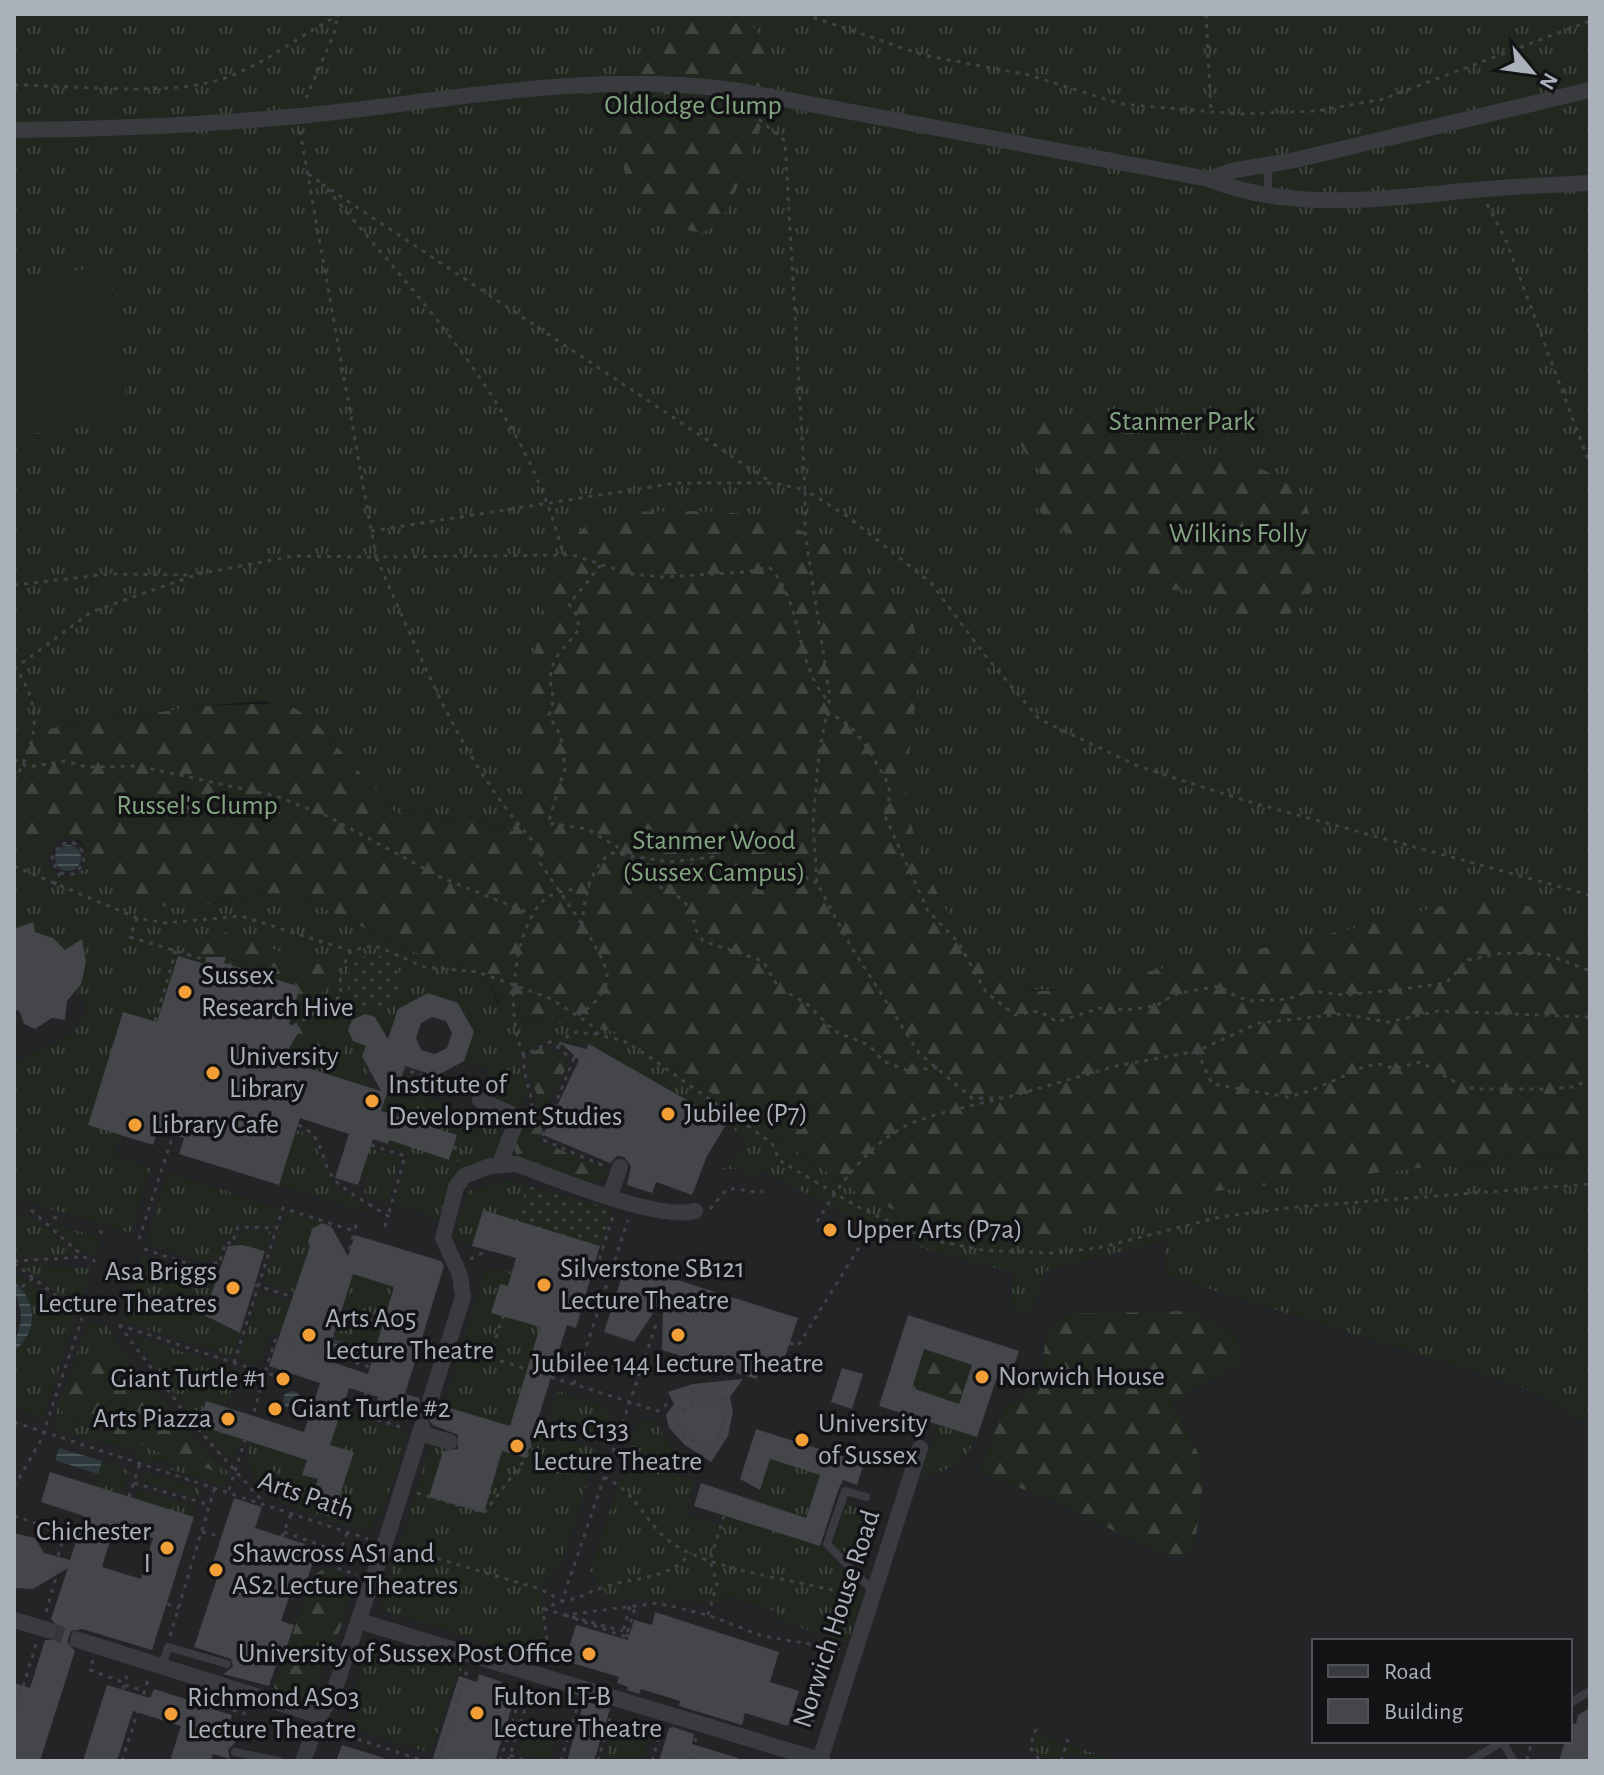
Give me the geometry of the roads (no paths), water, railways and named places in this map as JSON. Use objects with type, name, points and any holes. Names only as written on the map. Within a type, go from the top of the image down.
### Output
[{"type":"street","points":[[14,130],[152,128],[589,86],[678,86],[751,94],[1209,179],[1230,188],[1268,194],[1362,200],[1590,183]]},
{"type":"street","points":[[1209,179],[1231,171],[1590,90]]},
{"type":"street","points":[[480,1100],[511,1114],[515,1125],[500,1163]]},
{"type":"street","points":[[430,1401],[463,1290],[444,1246],[443,1230],[459,1180],[500,1163],[671,1212],[701,1213]]},
{"type":"street","points":[[619,1169],[620,1199]]},
{"type":"street","points":[[303,1761],[318,1721],[334,1691],[359,1621],[388,1536],[416,1430],[450,1442]]},
{"type":"street","name":"Norwich House Road","points":[[821,1761],[852,1658],[867,1586],[921,1443]]},
{"type":"street","points":[[14,1620],[48,1630]]},
{"type":"street","points":[[359,1621],[541,1673],[821,1761]]},
{"type":"street","points":[[78,1640],[318,1721]]},
{"type":"lane","points":[[1268,165],[1268,194]]},
{"type":"lane","points":[[866,1497],[845,1491],[827,1544],[867,1586]]},
{"type":"lane","points":[[162,1666],[168,1647],[227,1664]]},
{"type":"lane","points":[[1572,1702],[1590,1691]]},
{"type":"lane","points":[[1470,1761],[1500,1743]]},
{"type":"lane","points":[[1504,1743],[1514,1761]]},
{"type":"lane","points":[[235,1752],[279,1761]]},
{"type":"tunnel","points":[[48,1630],[78,1640]]},
{"type":"place","name":"Sussex Research Hive","points":[[185,992]]},
{"type":"place","name":"University Library","points":[[213,1073]]},
{"type":"place","name":"Institute of Development Studies","points":[[372,1101]]},
{"type":"place","name":"Jubilee (P7)","points":[[668,1114]]},
{"type":"place","name":"Library Cafe","points":[[135,1125]]},
{"type":"place","name":"Upper Arts (P7a)","points":[[830,1230]]},
{"type":"place","name":"Silverstone SB121 Lecture Theatre","points":[[544,1285]]},
{"type":"place","name":"Asa Briggs Lecture Theatres","points":[[233,1288]]},
{"type":"place","name":"Arts A05 Lecture Theatre","points":[[309,1335]]},
{"type":"place","name":"Jubilee 144 Lecture Theatre","points":[[678,1335]]},
{"type":"place","name":"Norwich House","points":[[982,1377]]},
{"type":"place","name":"Giant Turtle #1","points":[[283,1379]]},
{"type":"place","name":"Giant Turtle #2","points":[[275,1409]]},
{"type":"place","name":"Arts Piazza","points":[[228,1419]]},
{"type":"place","name":"University of Sussex","points":[[802,1440]]},
{"type":"place","name":"Arts C133 Lecture Theatre","points":[[517,1446]]},
{"type":"place","name":"Chichester I","points":[[167,1548]]},
{"type":"place","name":"Shawcross AS1 and AS2 Lecture Theatres","points":[[216,1570]]},
{"type":"place","name":"University of Sussex Post Office","points":[[589,1654]]},
{"type":"place","name":"Fulton LT-B Lecture Theatre","points":[[477,1713]]},
{"type":"place","name":"Richmond AS03 Lecture Theatre","points":[[171,1714]]},
{"type":"park label","name":"Oldlodge Clump","points":[[693,106]]},
{"type":"park label","name":"Stanmer Park","points":[[1182,422]]},
{"type":"park label","name":"Wilkins Folly","points":[[1238,534]]},
{"type":"park label","name":"Russel's Clump","points":[[197,806]]},
{"type":"park label","name":"Stanmer Wood (Sussex Campus)","points":[[714,857]]}]
